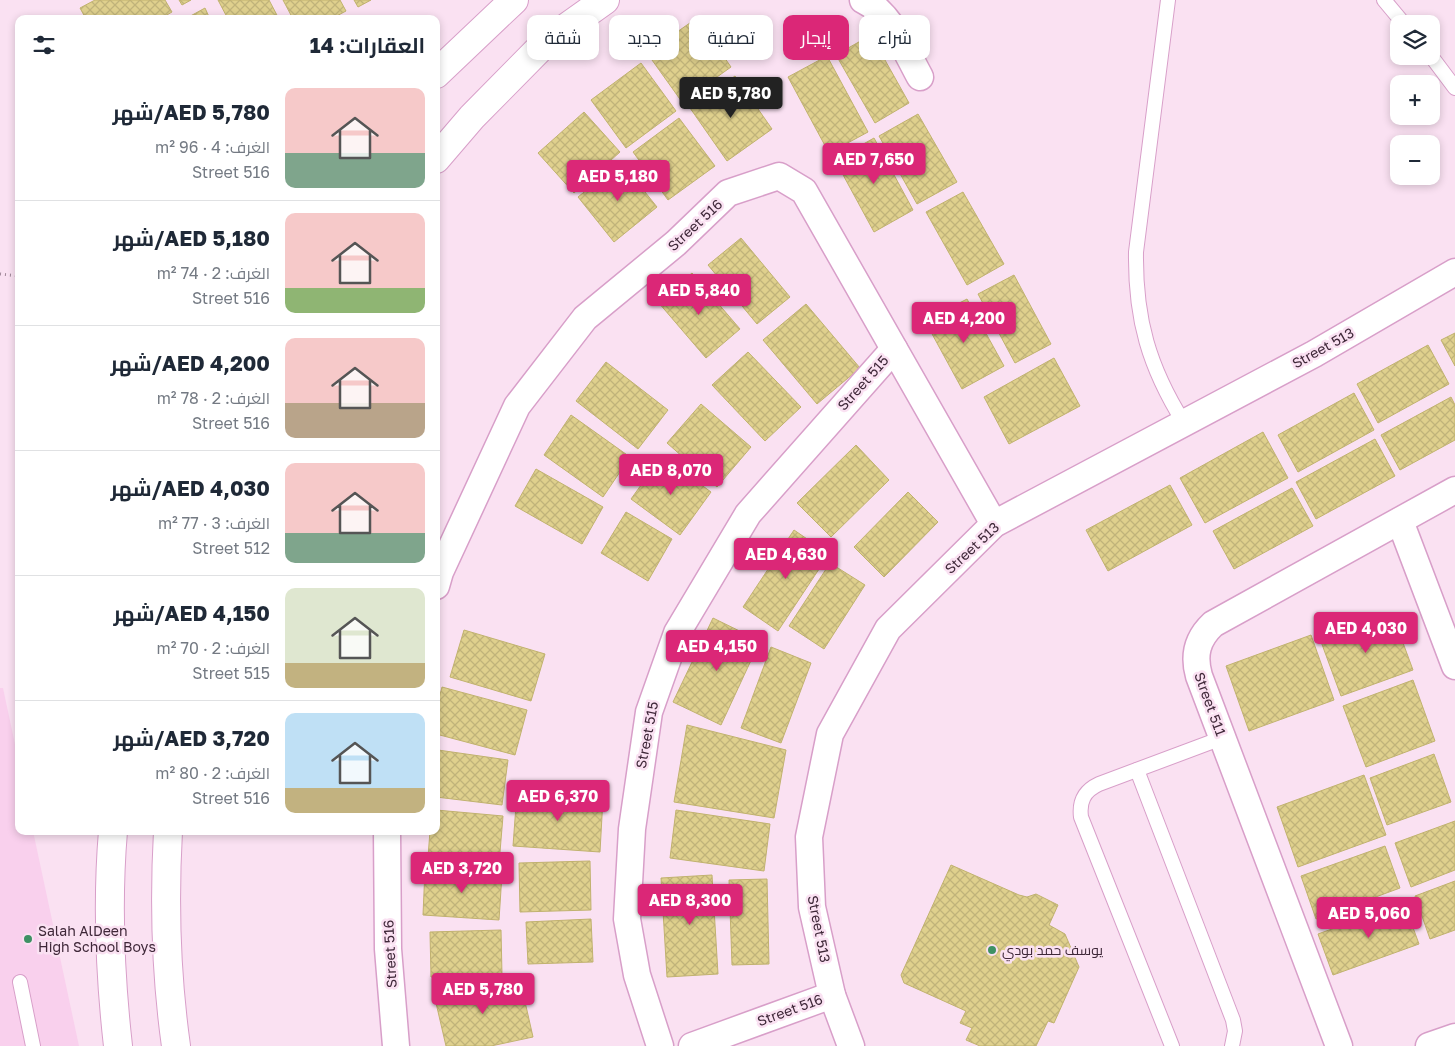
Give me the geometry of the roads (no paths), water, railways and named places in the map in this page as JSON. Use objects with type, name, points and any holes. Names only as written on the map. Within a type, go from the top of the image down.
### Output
[{"type":"street","points":[[440,70],[514,0]]},
{"type":"street","points":[[440,154],[472,117],[546,42],[605,0]]},
{"type":"street","points":[[863,0],[874,7],[886,19],[920,77]]},
{"type":"street","name":"Street 516","points":[[440,572],[518,406],[585,318],[676,243],[728,194],[779,176],[804,191],[994,524]]},
{"type":"street","name":"Street 513","points":[[851,1046],[832,995],[812,907],[809,837],[830,734],[888,629],[994,524],[1314,354],[1455,272]]},
{"type":"street","name":"Street 515","points":[[660,1046],[637,975],[628,919],[632,829],[649,712],[677,633],[748,514],[894,349]]},
{"type":"street","name":"Street 511","points":[[1338,1046],[1196,667],[1197,648],[1206,630],[1213,624],[1455,490]]},
{"type":"street","points":[[1400,521],[1455,666]]},
{"type":"street","points":[[113,835],[110,868],[112,993],[118,1046]]},
{"type":"street","points":[[168,835],[166,878],[168,992],[176,1046]]},
{"type":"street","name":"Street 516","points":[[387,835],[388,949],[396,1046]]},
{"type":"street","name":"Street 516","points":[[692,1046],[832,995]]},
{"type":"street","points":[[1429,1046],[1455,1037]]},
{"type":"lane","points":[[1168,0],[1136,252],[1136,283],[1145,342],[1155,371],[1184,423]]},
{"type":"lane","points":[[1384,0],[1396,15]]},
{"type":"lane","points":[[1438,65],[1455,88]]},
{"type":"lane","points":[[1172,1046],[1080,809],[1081,801],[1091,788],[1222,738]]},
{"type":"lane","points":[[1137,770],[1232,1020],[1235,1031],[1232,1046]]},
{"type":"lane","points":[[20,982],[33,1046]]},
{"type":"place","name":"Salah AlDeen High School Boys","points":[[28,939]]},
{"type":"place","name":"يوسف حمد بودي","points":[[992,950]]}]
